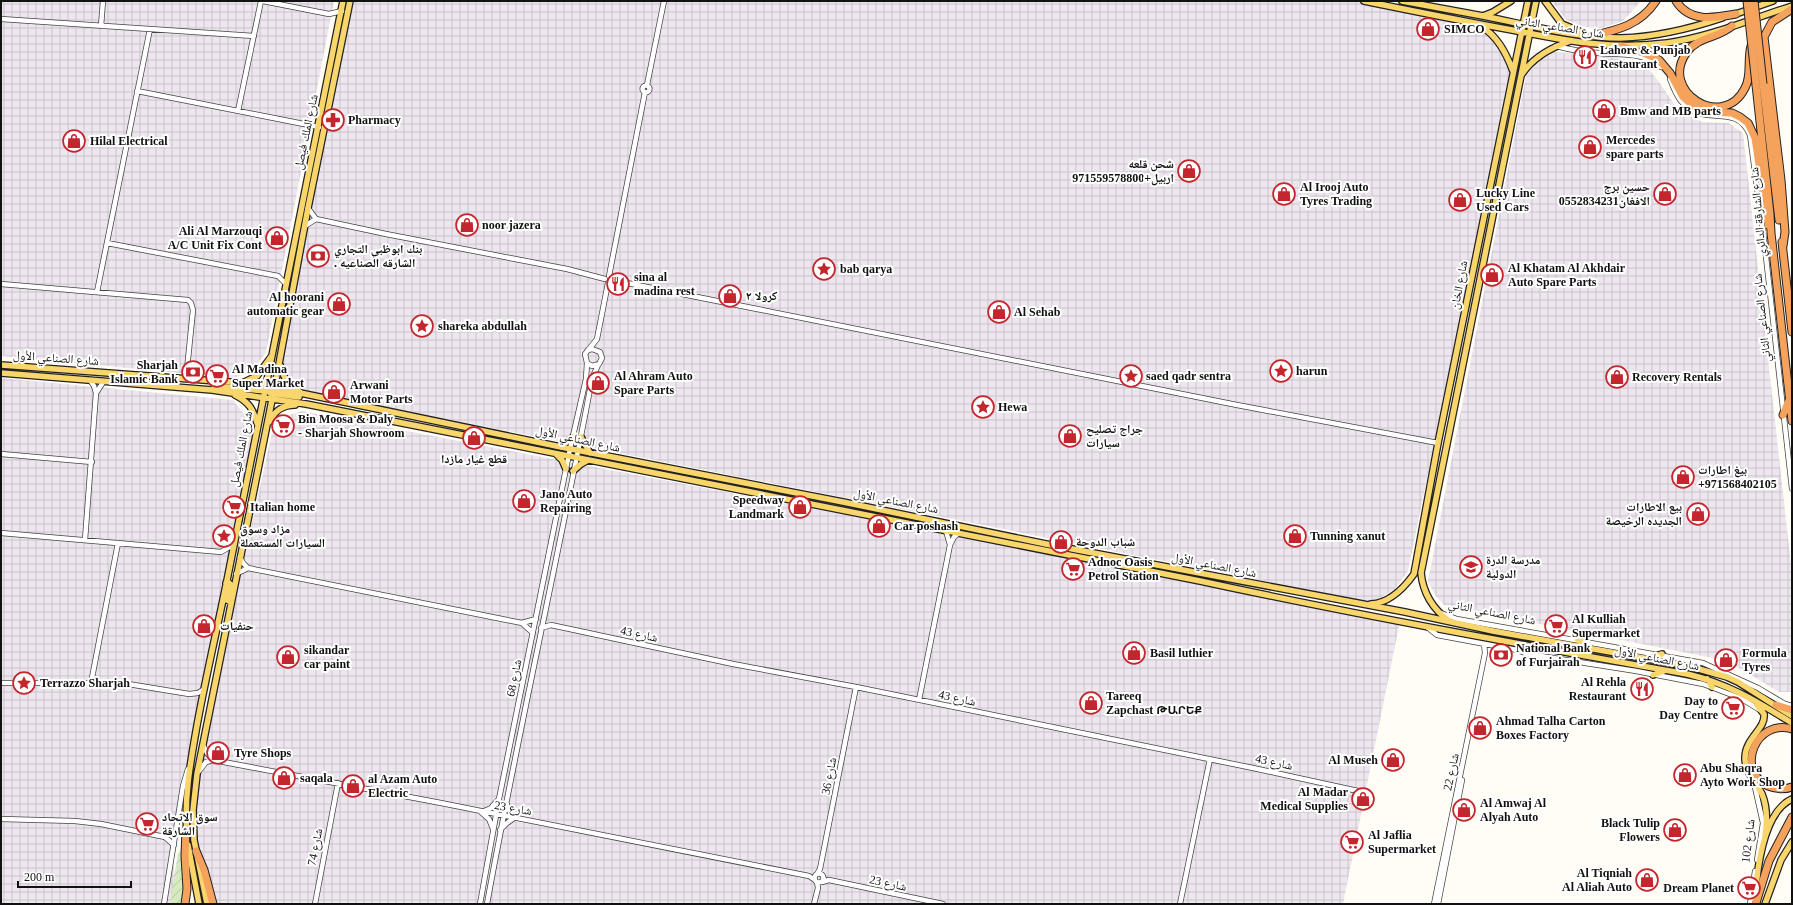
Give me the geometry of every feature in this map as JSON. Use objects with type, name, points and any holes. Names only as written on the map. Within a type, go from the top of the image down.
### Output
[{"type":"highway","points":[[1588,36],[1620,30],[1634,23],[1647,13],[1656,1]]},
{"type":"highway","points":[[1676,1],[1686,12],[1697,17],[1710,18],[1736,14]]},
{"type":"highway","name":"شارع الشارقة الدائري","points":[[1747,1],[1751,44],[1760,85],[1783,246],[1792,332]]},
{"type":"highway","name":"شارع الشارقة الدائري","points":[[1754,1],[1771,233],[1792,421]]},
{"type":"highway","points":[[1783,246],[1784,232],[1781,180],[1764,38],[1772,22],[1792,9]]},
{"type":"highway","points":[[1732,26],[1722,33],[1696,43],[1689,48],[1680,69],[1681,82],[1692,99],[1710,107],[1724,106],[1736,100],[1750,77],[1749,55],[1751,44]]},
{"type":"highway","points":[[1622,46],[1659,60],[1673,76],[1683,97],[1694,107],[1709,112],[1732,113],[1740,116],[1748,123],[1755,138],[1764,209],[1771,233]]},
{"type":"highway","points":[[1783,415],[1789,398]]},
{"type":"highway","points":[[1776,705],[1792,710]]},
{"type":"highway","points":[[1792,729],[1780,727],[1767,731],[1757,739],[1751,758],[1756,776],[1766,785],[1780,789],[1792,787]]},
{"type":"highway","name":"شارع 102","points":[[1756,904],[1769,861],[1792,821]]},
{"type":"highway","points":[[185,904],[187,889],[185,856],[186,829]]},
{"type":"highway","points":[[196,851],[204,870],[213,904]]},
{"type":"main road","name":"شارع الملك فيصل","points":[[199,904],[189,854],[186,829],[189,768],[257,424],[344,1]]},
{"type":"main road","name":"شارع الملك فيصل","points":[[207,904],[196,851],[193,810],[196,774],[280,363],[308,208],[350,1]]},
{"type":"main road","name":"شارع الصناعي الثاني","points":[[1364,1],[1537,36],[1590,45],[1622,46],[1677,41],[1732,26],[1792,6]]},
{"type":"main road","name":"شارع الصناعي الثاني","points":[[1402,1],[1483,16],[1531,27],[1588,36],[1621,38],[1665,34],[1688,29],[1773,1]]},
{"type":"main road","points":[[1483,16],[1511,1]]},
{"type":"main road","name":"شارع الخان","points":[[1365,605],[1378,603],[1392,596],[1403,588],[1414,574],[1438,443],[1528,1]]},
{"type":"main road","name":"شارع الخان","points":[[1439,613],[1426,593],[1421,573],[1536,1]]},
{"type":"main road","points":[[1545,1],[1562,24],[1588,36]]},
{"type":"main road","points":[[1476,23],[1490,32],[1494,37],[1506,55],[1513,71]]},
{"type":"main road","points":[[1513,30],[1516,27],[1514,23]]},
{"type":"main road","points":[[1537,36],[1535,31],[1538,28]]},
{"type":"main road","points":[[1520,76],[1533,60],[1556,46],[1569,41]]},
{"type":"main road","points":[[240,383],[257,376],[272,355]]},
{"type":"main road","points":[[280,363],[283,375],[289,384],[310,396]]},
{"type":"main road","name":"شارع الصناعي الأول","points":[[1,365],[240,383],[264,392]]},
{"type":"main road","name":"شارع الصناعي الأول","points":[[1,373],[229,392],[274,393],[306,404],[1480,638],[1664,670],[1707,679],[1749,696],[1792,723]]},
{"type":"main road","points":[[212,390],[220,387],[303,397],[310,396]]},
{"type":"main road","points":[[229,392],[248,403],[254,413],[257,424]]},
{"type":"main road","name":"شارع الصناعي الأول","points":[[310,396],[1046,544],[1533,638],[1688,666],[1727,677],[1738,682],[1792,716]]},
{"type":"main road","points":[[266,431],[272,416],[281,408],[290,405],[306,404]]},
{"type":"main road","points":[[561,447],[573,437]]},
{"type":"main road","points":[[581,437],[590,453]]},
{"type":"main road","points":[[554,453],[562,460],[566,469]]},
{"type":"main road","points":[[573,471],[588,460]]},
{"type":"main road","points":[[226,583],[228,582],[230,584],[227,600],[231,602]]},
{"type":"main road","points":[[1439,613],[1451,622]]},
{"type":"main road","points":[[1533,638],[1542,634]]},
{"type":"main road","points":[[1480,638],[1484,644]]},
{"type":"main road","points":[[1578,640],[1589,648]]},
{"type":"main road","points":[[1644,659],[1662,654]]},
{"type":"main road","points":[[1653,675],[1664,670]]},
{"type":"main road","points":[[1733,675],[1738,682]]},
{"type":"main road","points":[[1707,679],[1712,687]]},
{"type":"main road","points":[[1749,696],[1764,713],[1764,723],[1751,739],[1746,752],[1747,769],[1762,793],[1767,817],[1766,837],[1759,867],[1755,895],[1756,904]]},
{"type":"main road","points":[[1766,837],[1777,812],[1783,805],[1792,799]]},
{"type":"main road","points":[[1765,904],[1779,864],[1792,842]]},
{"type":"street","points":[[101,26],[102,1]]},
{"type":"street","points":[[238,111],[262,1],[329,14],[342,11]]},
{"type":"street","points":[[597,339],[585,354],[587,363],[592,366],[598,365],[602,358],[597,339],[645,92],[642,88],[647,85],[664,1]]},
{"type":"street","points":[[329,14],[339,23]]},
{"type":"street","points":[[1,19],[254,36]]},
{"type":"street","points":[[97,292],[150,29]]},
{"type":"street","name":"شارع الصناعي الثاني","points":[[1556,46],[1575,51],[1638,56],[1651,60],[1664,69],[1678,97],[1688,108],[1706,116],[1731,117],[1740,121],[1747,129],[1751,141],[1765,248],[1792,490]]},
{"type":"street","points":[[137,91],[319,127]]},
{"type":"street","points":[[308,208],[316,219],[386,234],[567,269],[608,279],[1237,405],[1438,443]]},
{"type":"street","points":[[305,226],[316,219]]},
{"type":"street","points":[[107,242],[278,276],[286,284]]},
{"type":"street","points":[[278,276],[289,270]]},
{"type":"street","points":[[1,284],[184,299],[191,303],[193,310],[186,379]]},
{"type":"street","points":[[589,350],[595,349],[600,352]]},
{"type":"street","name":"شارع 68","points":[[480,904],[499,799],[568,456],[586,378],[587,363]]},
{"type":"street","name":"شارع 68","points":[[485,904],[592,379],[598,365]]},
{"type":"street","points":[[85,540],[96,393],[90,380]]},
{"type":"street","points":[[96,393],[104,381]]},
{"type":"street","points":[[1,454],[92,462]]},
{"type":"street","points":[[946,531],[950,544]]},
{"type":"street","points":[[919,700],[950,544],[954,537],[959,533]]},
{"type":"street","points":[[1,534],[221,552],[234,545]]},
{"type":"street","points":[[91,682],[118,543]]},
{"type":"street","points":[[221,552],[231,561]]},
{"type":"street","points":[[240,556],[243,563],[248,568],[522,623],[536,619]]},
{"type":"street","points":[[236,574],[248,568]]},
{"type":"street","name":"شارع الصناعي الثاني","points":[[1439,613],[1457,619],[1662,654],[1703,663],[1733,675],[1785,704],[1792,706]]},
{"type":"street","name":"شارع 43","points":[[543,618],[551,625]]},
{"type":"street","points":[[522,623],[533,633]]},
{"type":"street","name":"شارع 43","points":[[541,628],[551,625],[725,662],[1210,759],[1358,791]]},
{"type":"street","points":[[1427,627],[1437,635],[1546,658],[1559,658],[1712,687],[1740,698],[1764,713]]},
{"type":"street","name":"شارع 22","points":[[1434,904],[1486,653],[1484,644]]},
{"type":"street","name":"شارع 22","points":[[1438,904],[1487,655],[1492,646]]},
{"type":"street","points":[[1,683],[128,683],[189,694],[201,703]]},
{"type":"street","name":"شارع 36","points":[[819,878],[856,687]]},
{"type":"street","points":[[189,694],[204,689]]},
{"type":"street","points":[[196,774],[206,762],[213,760],[205,751],[202,743]]},
{"type":"street","points":[[1180,904],[1210,759]]},
{"type":"street","name":"شارع 23","points":[[213,760],[809,876],[943,904]]},
{"type":"street","points":[[164,904],[184,781],[189,768]]},
{"type":"street","points":[[332,782],[336,793]]},
{"type":"street","name":"شارع 102","points":[[1754,782],[1763,825],[1756,904]]},
{"type":"street","points":[[336,793],[341,784]]},
{"type":"street","name":"شارع 74","points":[[314,904],[336,793],[341,784]]},
{"type":"street","points":[[480,812],[491,808],[499,799]]},
{"type":"street","points":[[500,832],[506,823],[514,818],[506,801]]},
{"type":"street","points":[[480,812],[489,819],[493,830]]},
{"type":"street","points":[[1,818],[85,822],[165,837],[174,845]]},
{"type":"street","points":[[165,837],[176,831]]},
{"type":"street","points":[[814,904],[819,878]]},
{"type":"street","points":[[482,891],[485,896],[485,904]]},
{"type":"shaded area","points":[[1,1],[334,1],[266,352],[257,365],[243,375],[233,378],[1,356]]},
{"type":"shaded area","points":[[353,1],[1362,1],[1470,23],[1497,44],[1510,72],[1408,571],[1395,589],[1375,601],[1366,601],[301,390],[288,377],[281,360]]},
{"type":"shaded area","points":[[1552,1],[1641,1],[1623,21],[1602,28],[1585,27],[1566,20]]},
{"type":"shaded area","points":[[1555,52],[1617,57],[1647,67],[1674,104],[1685,114],[1702,122],[1729,123],[1743,133],[1792,574],[1792,692],[1779,692],[1728,661],[1444,605],[1435,595],[1428,581],[1526,76],[1540,59]]},
{"type":"shaded area","points":[[1,378],[233,400],[253,426],[231,561],[189,762],[173,857],[175,904],[1,904]]},
{"type":"shaded area","points":[[302,411],[1400,621],[1343,904],[201,904],[186,859],[184,831],[273,428],[286,416]]},
{"type":"green space","points":[[182,849],[184,888],[182,904],[170,904],[178,853]]},
{"type":"place","name":"SIMCO","points":[[1428,29]]},
{"type":"place","name":"Lahore & Punjab Restaurant","points":[[1585,57]]},
{"type":"place","name":"Bmw and MB parts","points":[[1604,111]]},
{"type":"place","name":"Pharmacy","points":[[333,120]]},
{"type":"place","name":"Hilal Electrical","points":[[74,141]]},
{"type":"place","name":"Mercedes spare parts","points":[[1590,147]]},
{"type":"place","name":"شحن قلعه اربيل+971559578800","points":[[1189,171]]},
{"type":"place","name":"Al Irooj Auto Tyres Trading","points":[[1284,194]]},
{"type":"place","name":"حسين برج الافغان0552834231","points":[[1665,194]]},
{"type":"place","name":"Lucky Line Used Cars","points":[[1460,200]]},
{"type":"place","name":"noor jazera","points":[[467,225]]},
{"type":"place","name":"Ali Al Marzouqi A/C Unit Fix Cont","points":[[277,238]]},
{"type":"place","name":"بنك ابوظبي التجاري . الشارقه الصناعيه","points":[[318,256]]},
{"type":"place","name":"bab qarya","points":[[824,269]]},
{"type":"place","name":"Al Khatam Al Akhdair Auto Spare Parts","points":[[1492,275]]},
{"type":"place","name":"sina al madina rest","points":[[618,284]]},
{"type":"place","name":"كرولا ٢","points":[[730,296]]},
{"type":"place","name":"Al hoorani automatic gear","points":[[339,304]]},
{"type":"place","name":"Al Sehab","points":[[999,312]]},
{"type":"place","name":"shareka abdullah","points":[[422,326]]},
{"type":"place","name":"harun","points":[[1281,371]]},
{"type":"place","name":"Sharjah Islamic Bank","points":[[193,372]]},
{"type":"place","name":"Al Madina Super Market","points":[[217,376]]},
{"type":"place","name":"saed qadr sentra","points":[[1131,376]]},
{"type":"place","name":"Recovery Rentals","points":[[1617,377]]},
{"type":"place","name":"Al Ahram Auto Spare Parts","points":[[598,383]]},
{"type":"place","name":"Arwani Motor Parts","points":[[334,392]]},
{"type":"place","name":"Hewa","points":[[983,407]]},
{"type":"place","name":"Bin Moosa & Daly - Sharjah Showroom","points":[[283,426]]},
{"type":"place","name":"جراج تصليح سيارات","points":[[1070,436]]},
{"type":"place","name":"قطع غيار مازدا","points":[[474,438]]},
{"type":"place","name":"بيغ اطارات +971568402105","points":[[1683,477]]},
{"type":"place","name":"Jano Auto Repairing","points":[[524,501]]},
{"type":"place","name":"Italian home","points":[[234,507]]},
{"type":"place","name":"Speedway Landmark","points":[[800,507]]},
{"type":"place","name":"بيع الاطارات الجديده الرخيصة","points":[[1698,514]]},
{"type":"place","name":"Car poshash","points":[[879,526]]},
{"type":"place","name":"مزاد وسوق السيارات المستعملة","points":[[224,536]]},
{"type":"place","name":"Tunning xanut","points":[[1295,536]]},
{"type":"place","name":"شباب الدوحة","points":[[1061,542]]},
{"type":"place","name":"مدرسة الدرة الدولية","points":[[1471,567]]},
{"type":"place","name":"Adnoc Oasis Petrol Station","points":[[1073,569]]},
{"type":"place","name":"حنفيات","points":[[204,626]]},
{"type":"place","name":"Al Kulliah Supermarket","points":[[1556,626]]},
{"type":"place","name":"Basil luthier","points":[[1134,653]]},
{"type":"place","name":"National Bank of Furjairah","points":[[1501,655]]},
{"type":"place","name":"sikandar car paint","points":[[288,657]]},
{"type":"place","name":"Formula Tyres","points":[[1726,660]]},
{"type":"place","name":"Terrazzo Sharjah","points":[[24,683]]},
{"type":"place","name":"Al Rehla Restaurant","points":[[1642,689]]},
{"type":"place","name":"Tareeq Zapchast ԹԱՐԵՔ","points":[[1091,703]]},
{"type":"place","name":"Day to Day Centre","points":[[1733,708]]},
{"type":"place","name":"Ahmad Talha Carton Boxes Factory","points":[[1480,728]]},
{"type":"place","name":"Tyre Shops","points":[[218,753]]},
{"type":"place","name":"Al Museh","points":[[1393,760]]},
{"type":"place","name":"Abu Shaqra Ayto Work Shop","points":[[1685,775]]},
{"type":"place","name":"saqala","points":[[284,778]]},
{"type":"place","name":"al Azam Auto Electric","points":[[353,786]]},
{"type":"place","name":"Al Madar Medical Supplies","points":[[1363,799]]},
{"type":"place","name":"Al Amwaj Al Alyah Auto","points":[[1464,810]]},
{"type":"place","name":"سوق الاتحاد الشارقة","points":[[147,824]]},
{"type":"place","name":"Black Tulip Flowers","points":[[1675,830]]},
{"type":"place","name":"Al Jaflia Supermarket","points":[[1352,842]]},
{"type":"place","name":"Al Tiqniah Al Aliah Auto","points":[[1647,880]]},
{"type":"place","name":"Dream Planet","points":[[1749,888]]}]
